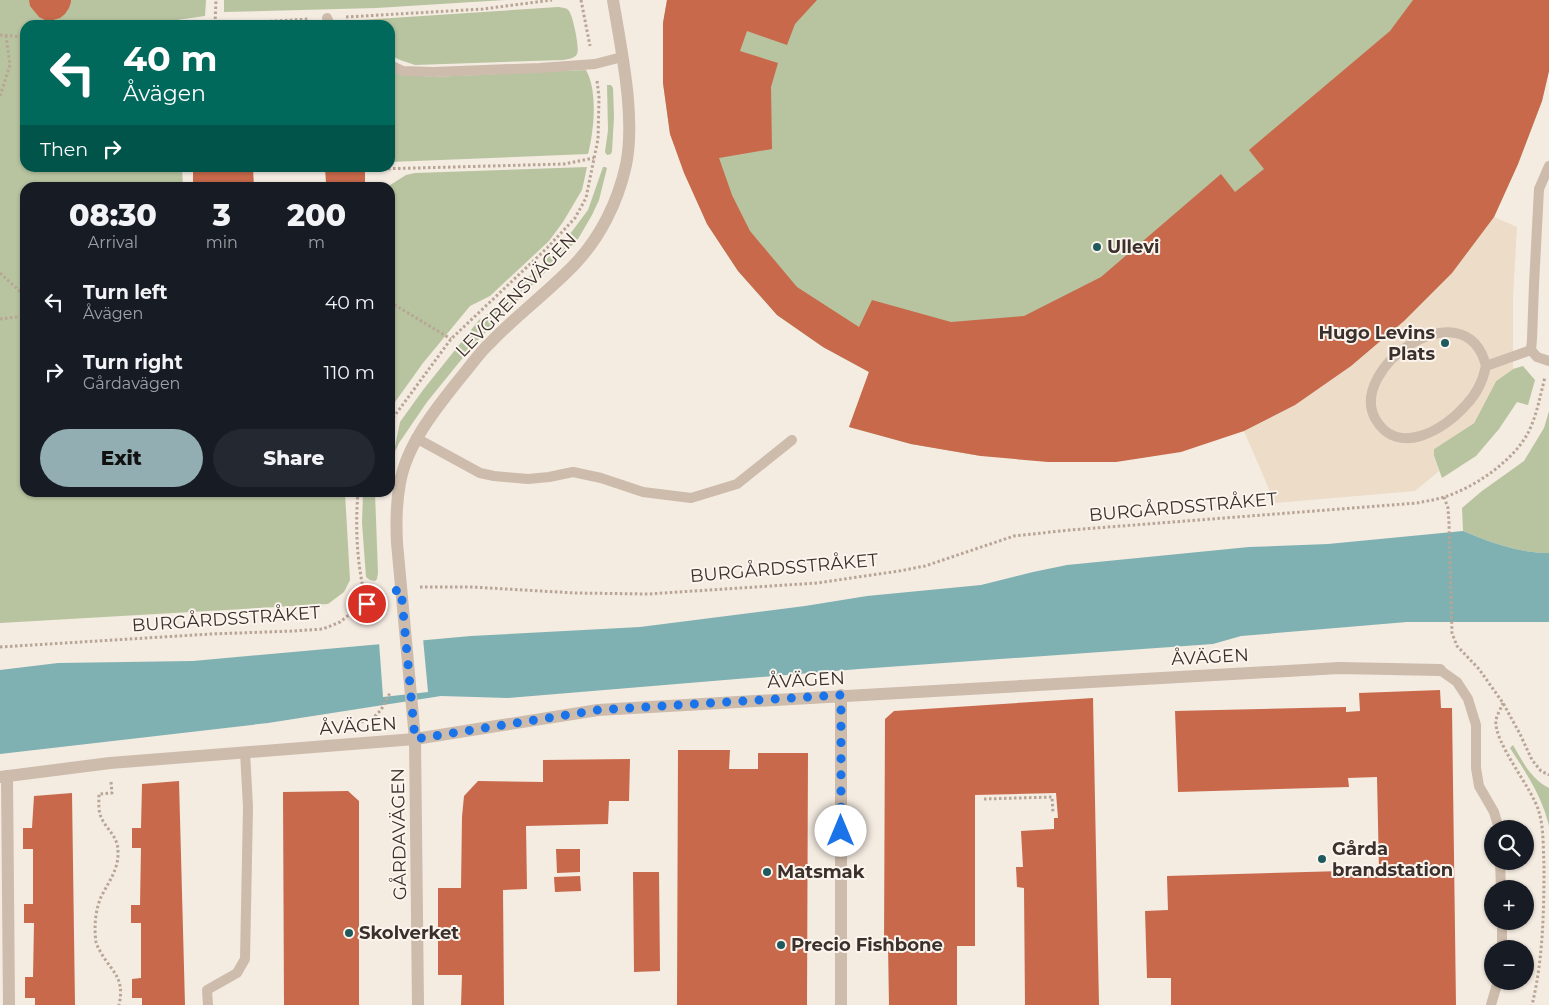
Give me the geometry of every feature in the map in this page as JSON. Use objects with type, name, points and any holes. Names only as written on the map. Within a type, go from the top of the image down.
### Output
[{"type":"street","name":"LEVGRENSVÄGEN","points":[[411,692],[401,589],[395,480],[416,438],[447,395],[490,342],[574,264],[598,233],[608,216],[620,186],[628,149],[628,105],[613,0]]},
{"type":"street","name":"ÅVÄGEN","points":[[4,777],[110,763],[415,739],[598,710],[1339,668],[1440,670]]},
{"type":"street","name":"GÅRDAVÄGEN","points":[[411,692],[415,739],[418,1005]]},
{"type":"street","points":[[841,695],[842,1005]]},
{"type":"street","points":[[4,777],[9,1005]]},
{"type":"lane","points":[[395,67],[403,71],[433,72],[595,64],[622,57]]},
{"type":"lane","points":[[1549,166],[1539,189],[1531,350],[1537,357],[1549,361]]},
{"type":"lane","points":[[1446,331],[1457,332],[1470,339],[1479,349],[1486,366],[1477,390],[1466,406],[1451,420],[1424,436],[1399,438],[1388,434],[1378,424],[1372,414],[1371,399],[1375,383],[1383,368],[1417,340],[1446,331]]},
{"type":"lane","points":[[1486,366],[1531,350]]},
{"type":"lane","points":[[416,438],[480,473],[528,480],[573,472],[601,478],[643,492],[691,498],[737,484],[792,440]]},
{"type":"lane","name":"ÅVÄGEN","points":[[1440,670],[1457,682],[1468,699],[1476,725],[1476,768],[1479,786],[1494,812],[1496,820]]},
{"type":"lane","points":[[208,1005],[207,990],[236,973],[245,959],[248,807],[245,752]]},
{"type":"lane","points":[[1491,1005],[1495,990]]},
{"type":"path","points":[[213,20],[216,0]]},
{"type":"path","points":[[341,20],[483,9],[552,0]]},
{"type":"path","points":[[395,415],[451,339],[547,248],[575,218],[586,198],[598,138],[599,97],[595,64],[581,0]]},
{"type":"path","points":[[0,35],[20,37]]},
{"type":"path","points":[[0,96],[10,65],[6,36]]},
{"type":"path","points":[[395,169],[564,164],[594,158]]},
{"type":"path","points":[[0,273],[20,291]]},
{"type":"path","points":[[395,305],[451,339]]},
{"type":"path","points":[[0,319],[20,317]]},
{"type":"path","name":"BURGÅRDSSTRÅKET","points":[[0,647],[323,629],[340,622],[355,610],[383,595],[401,589],[427,586],[575,593],[648,594],[817,583],[925,566],[1014,536],[1418,503],[1444,497],[1468,487],[1502,463],[1517,448],[1528,433],[1535,417],[1549,361]]},
{"type":"path","points":[[358,497],[356,512],[358,558],[367,604]]},
{"type":"path","points":[[1444,497],[1450,523],[1452,633],[1457,646],[1480,669],[1503,703],[1532,760],[1541,771],[1549,775]]},
{"type":"path","points":[[1503,703],[1496,722],[1502,746],[1514,763],[1539,811],[1543,836],[1542,948],[1532,1005]]},
{"type":"path","points":[[112,793],[99,794],[100,816],[116,840],[118,850],[115,872],[96,910],[96,944],[116,974],[120,990],[119,1005]]},
{"type":"path","points":[[984,799],[1052,797],[1053,813]]},
{"type":"green space","points":[[0,0],[206,0],[205,16],[177,20],[20,20],[20,172],[182,172],[183,182],[20,182],[20,497],[345,497],[350,580],[344,592],[328,604],[0,623]]},
{"type":"green space","points":[[224,0],[505,0],[376,8],[224,12]]},
{"type":"green space","name":"Ullevi","points":[[667,0],[1549,0],[1549,71],[1542,101],[1518,164],[1494,217],[1452,273],[1404,321],[1351,366],[1295,405],[1244,431],[981,456],[911,444],[849,427],[869,372],[823,347],[777,315],[738,271],[707,224],[670,134],[663,83],[663,23]]},
{"type":"green space","points":[[558,7],[567,9],[571,14],[576,32],[578,51],[576,56],[571,59],[563,60],[415,65],[395,58],[395,20],[361,20]]},
{"type":"green space","points":[[586,70],[592,89],[594,111],[588,154],[395,162],[395,73],[430,77]]},
{"type":"green space","points":[[607,85],[611,85],[613,88],[614,117],[612,151],[611,154],[607,155],[605,152],[608,130]]},
{"type":"green space","points":[[587,167],[582,190],[549,241],[490,296],[470,306],[423,363],[395,402],[395,182],[406,175],[415,173]]},
{"type":"green space","points":[[603,167],[605,167],[607,168],[599,200],[578,239],[474,344],[427,402],[395,452],[400,422],[423,390],[479,320],[499,306],[564,242],[588,210]]},
{"type":"green space","points":[[1523,366],[1535,380],[1528,405],[1517,402],[1499,429],[1476,456],[1442,478],[1434,456],[1434,449],[1474,423],[1496,381],[1513,369]]},
{"type":"green space","points":[[1549,411],[1549,553],[1515,549],[1463,531],[1462,508],[1524,461],[1544,428]]},
{"type":"green space","points":[[363,497],[375,497],[378,573],[375,581],[366,577],[362,523]]},
{"type":"green space","points":[[1513,745],[1532,775],[1549,788],[1549,826],[1538,795],[1510,748]]},
{"type":"shaded area","name":"Hugo Levins Plats","points":[[1494,217],[1517,227],[1513,296],[1513,369],[1496,381],[1474,423],[1434,449],[1434,456],[1439,471],[1415,491],[1275,503],[1244,431],[1295,405],[1351,366],[1404,321],[1452,273]]},
{"type":"water","points":[[1463,531],[1515,549],[1549,553],[1549,622],[1407,622],[1241,636],[1213,644],[859,669],[508,698],[441,696],[268,723],[0,754],[0,670],[58,663],[193,661],[471,636],[640,627],[805,606],[867,596],[981,585],[1067,565],[1249,547],[1328,544]]},
{"type":"pier","points":[[423,638],[428,692],[383,697],[379,642]]},
{"type":"building","points":[[29,0],[71,0],[71,2],[65,14],[60,18],[45,20],[39,17],[30,6]]},
{"type":"building","points":[[667,0],[817,0],[795,24],[787,45],[747,31],[740,51],[778,63],[771,87],[772,149],[719,158],[732,195],[750,231],[797,287],[859,327],[872,300],[951,322],[1024,316],[1101,277],[1221,174],[1235,192],[1264,169],[1249,150],[1390,31],[1413,0],[1549,0],[1549,71],[1542,101],[1518,164],[1494,217],[1452,273],[1404,321],[1351,366],[1295,405],[1244,431],[1181,452],[1116,462],[1048,462],[981,456],[911,444],[849,427],[869,372],[823,347],[777,315],[738,271],[707,224],[684,173],[670,134],[663,83],[663,23]]},
{"type":"building","points":[[193,172],[253,172],[254,182],[193,182]]},
{"type":"building","points":[[325,172],[365,172],[365,182],[326,182]]},
{"type":"building","points":[[1440,690],[1441,708],[1452,708],[1456,1005],[1171,1005],[1171,978],[1147,978],[1145,911],[1168,910],[1167,876],[1379,870],[1377,777],[1348,778],[1349,787],[1178,792],[1175,711],[1346,707],[1346,712],[1360,711],[1359,693]]},
{"type":"building","points":[[1093,698],[1099,1005],[1025,1005],[1024,888],[1017,887],[1016,867],[1023,867],[1021,831],[1054,829],[1054,818],[1058,818],[1056,793],[975,795],[975,946],[957,946],[957,1005],[889,1005],[888,945],[884,945],[885,719],[894,711]]},
{"type":"building","points":[[678,750],[730,750],[729,769],[758,769],[758,753],[808,753],[807,1005],[677,1005]]},
{"type":"building","points":[[630,759],[629,801],[609,801],[608,824],[526,826],[527,889],[503,890],[504,1005],[461,1005],[462,975],[438,975],[438,888],[461,888],[464,796],[478,781],[543,782],[543,760]]},
{"type":"building","points":[[179,781],[185,1005],[142,1005],[142,998],[132,998],[132,979],[141,978],[141,923],[131,923],[131,905],[140,905],[141,848],[132,848],[132,828],[141,828],[142,784]]},
{"type":"building","points":[[348,791],[359,801],[359,1005],[284,1005],[283,792]]},
{"type":"building","points":[[72,793],[75,1005],[35,1005],[35,998],[25,998],[25,977],[33,977],[34,923],[24,923],[24,904],[33,904],[33,849],[23,849],[23,828],[32,828],[34,796]]},
{"type":"building","points":[[556,849],[580,849],[580,872],[557,873]]},
{"type":"building","points":[[633,872],[659,872],[660,971],[634,972]]},
{"type":"building","points":[[580,876],[581,891],[555,892],[554,877]]},
{"type":"place","name":"Ullevi","points":[[1097,247]]},
{"type":"place","name":"Hugo Levins Plats","points":[[1445,343]]},
{"type":"place","name":"Gårda brandstation","points":[[1322,859]]},
{"type":"place","name":"Matsmak","points":[[767,872]]},
{"type":"place","name":"Skolverket","points":[[349,933]]},
{"type":"place","name":"Precio Fishbone","points":[[781,945]]},
{"type":"route","points":[[367,604],[383,595],[401,589],[415,739],[598,710],[841,695],[841,831]]}]
